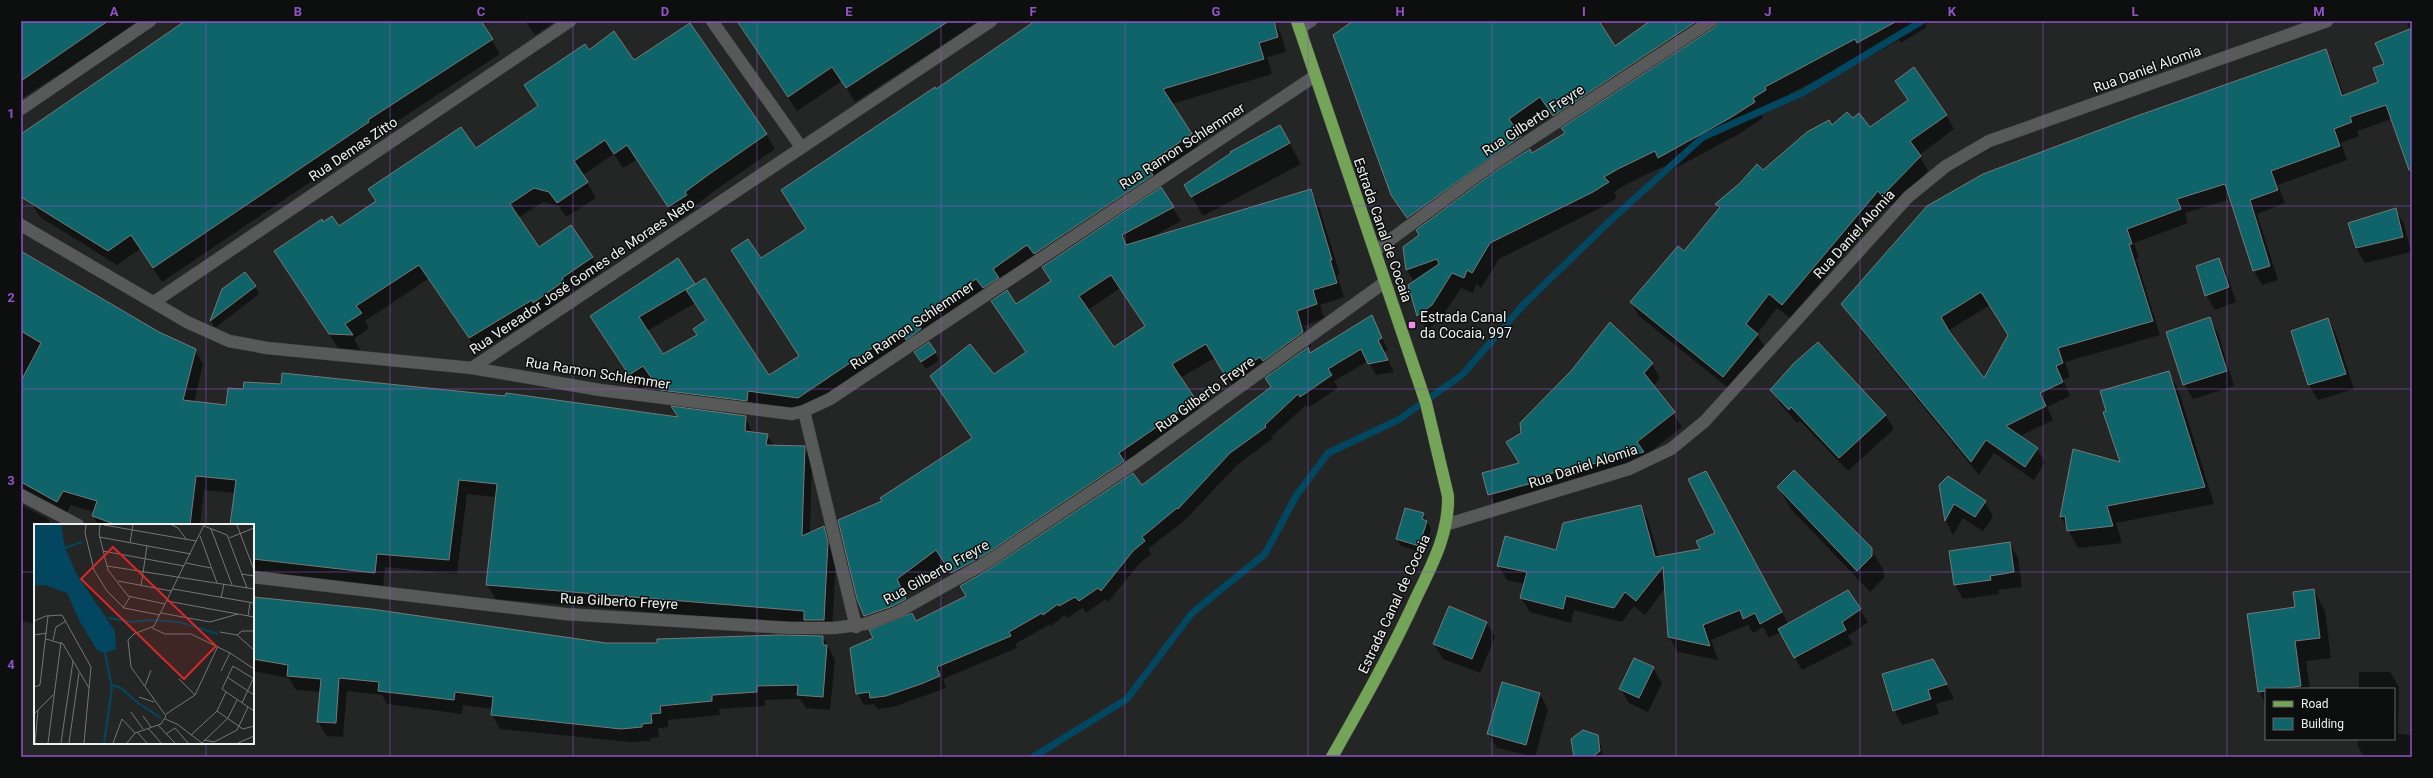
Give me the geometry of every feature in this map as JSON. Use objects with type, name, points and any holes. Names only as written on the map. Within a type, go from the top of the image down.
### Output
[{"type":"main road","name":"Estrada Canal de Cocaia","points":[[1298,25],[1426,402],[1448,496],[1446,525],[1442,542],[1392,650],[1332,757]]},
{"type":"street","points":[[21,109],[150,21]]},
{"type":"street","name":"Rua Demas Zitto","points":[[154,302],[570,21]]},
{"type":"street","points":[[712,21],[800,147]]},
{"type":"street","name":"Rua Vereador José Gomes de Moraes Neto","points":[[21,225],[197,327],[229,341],[267,348],[472,368],[800,147],[991,21]]},
{"type":"street","points":[[1298,25],[1311,21]]},
{"type":"street","name":"Rua Gilberto Freyre","points":[[1375,251],[1493,164],[1711,21]]},
{"type":"street","name":"Rua Daniel Alomia","points":[[1446,525],[1629,470],[1671,449],[1705,422],[1908,197],[1946,166],[1989,141],[2327,21]]},
{"type":"street","name":"Rua Ramon Schlemmer","points":[[472,368],[711,405],[778,413],[804,411],[830,399],[1315,76]]},
{"type":"street","name":"Rua Gilberto Freyre","points":[[254,578],[565,614],[790,628],[856,627],[896,613],[987,562],[1136,462],[1384,282]]},
{"type":"street","points":[[804,411],[856,627]]},
{"type":"street","points":[[21,495],[76,524]]},
{"type":"building","points":[[21,21],[108,21],[21,81]]},
{"type":"building","points":[[185,21],[481,21],[493,39],[368,120],[369,122],[153,268],[131,235],[108,251],[21,197],[21,134]]},
{"type":"building","points":[[737,21],[949,21],[846,88],[832,67],[788,97]]},
{"type":"building","points":[[1035,21],[1274,21],[1278,37],[1259,43],[1264,59],[1163,89],[1192,134],[1146,165],[1153,175],[1034,254],[1027,245],[993,269],[999,278],[983,288],[976,279],[915,320],[921,329],[906,340],[899,330],[798,398],[748,391],[747,401],[660,390],[643,366],[629,375],[590,316],[678,258],[695,284],[639,317],[663,354],[697,335],[693,329],[706,320],[686,290],[705,278],[769,375],[799,356],[731,250],[748,239],[761,258],[806,229],[781,190],[935,87],[936,89]]},
{"type":"building","points":[[1353,21],[1599,21],[1615,46],[1650,21],[1697,21],[1553,116],[1540,97],[1509,119],[1521,136],[1407,218],[1391,195],[1333,35]]},
{"type":"building","points":[[1718,21],[1897,21],[1857,43],[1855,39],[1765,87],[1766,90],[1753,98],[1755,102],[1730,118],[1658,158],[1655,151],[1618,169],[1604,177],[1609,182],[1593,192],[1490,243],[1472,273],[1467,270],[1464,278],[1452,273],[1432,305],[1417,316],[1408,285],[1439,264],[1437,259],[1406,270],[1403,247],[1419,235],[1416,230],[1497,170],[1530,149],[1532,153],[1565,133],[1561,128],[1715,27]]},
{"type":"building","points":[[690,23],[767,134],[708,175],[685,192],[687,195],[668,207],[627,145],[614,154],[605,140],[574,161],[588,182],[557,203],[549,192],[534,188],[510,204],[539,247],[571,225],[593,257],[562,278],[564,281],[533,303],[532,300],[469,338],[419,265],[356,306],[362,313],[345,324],[353,335],[329,334],[274,251],[322,219],[323,222],[332,216],[339,226],[376,201],[368,189],[461,127],[476,148],[538,106],[524,85],[585,44],[589,50],[614,31],[634,60]]},
{"type":"building","points":[[2412,28],[2412,170],[2409,170],[2386,105],[2350,117],[2352,122],[2334,129],[2340,146],[2271,171],[2278,190],[2250,200],[2270,266],[2253,271],[2225,184],[2177,199],[2181,209],[2127,229],[2132,244],[2129,244],[2153,321],[2058,348],[2063,363],[2056,366],[2063,382],[2040,393],[2046,406],[2006,426],[2038,448],[2025,467],[1986,440],[1971,462],[1841,304],[1927,206],[1983,174],[2134,117],[2326,49],[2342,96],[2378,82],[2373,68],[2384,64],[2375,43]],"holes":[[[1981,292],[2008,335],[1984,378],[1949,331],[1941,317]]]},
{"type":"building","points":[[1914,67],[1947,115],[1910,141],[1921,156],[1882,196],[1878,191],[1782,305],[1769,294],[1746,324],[1758,334],[1723,377],[1630,302],[1678,246],[1684,251],[1720,207],[1715,204],[1740,183],[1757,164],[1763,170],[1807,132],[1829,120],[1832,125],[1847,112],[1853,118],[1859,113],[1870,127],[1908,100],[1895,81]]},
{"type":"building","points":[[1280,125],[1290,143],[1191,197],[1184,185],[1231,153],[1230,152]]},
{"type":"building","points":[[1161,187],[1174,207],[1122,235],[1126,245],[1311,189],[1332,260],[1330,260],[1337,283],[1313,290],[1317,304],[1297,311],[1303,332],[1263,361],[1260,357],[1227,379],[1206,344],[1172,364],[1196,400],[1119,453],[1124,461],[983,556],[951,573],[936,550],[897,579],[906,599],[893,606],[864,616],[857,599],[838,520],[882,501],[880,498],[972,438],[930,376],[970,344],[994,374],[1026,352],[991,301],[1007,290],[1016,304],[1051,281],[1042,267]],"holes":[[[1111,275],[1145,326],[1114,347],[1079,296]]]},
{"type":"building","points":[[2396,208],[2403,237],[2356,248],[2348,223]]},
{"type":"building","points":[[21,251],[159,332],[196,349],[183,400],[226,405],[228,388],[243,389],[244,382],[281,384],[282,373],[505,396],[506,393],[678,417],[671,406],[746,416],[745,431],[768,434],[766,445],[805,446],[802,536],[824,526],[828,542],[824,620],[804,620],[804,611],[486,585],[497,484],[459,480],[449,560],[377,554],[375,573],[254,559],[254,524],[230,524],[236,480],[196,476],[190,524],[114,524],[92,516],[97,501],[63,491],[57,502],[21,482],[21,381],[41,343],[21,331]]},
{"type":"building","points":[[2219,258],[2229,287],[2205,296],[2196,266]]},
{"type":"building","points":[[245,272],[256,286],[210,321],[222,289]]},
{"type":"building","points":[[1372,315],[1382,338],[1378,340],[1388,360],[1368,364],[1361,349],[1328,369],[1332,375],[1300,397],[1298,394],[1265,425],[1266,427],[1230,453],[1178,509],[1177,508],[1142,537],[1145,541],[1133,551],[1101,591],[1098,588],[1079,601],[1075,597],[1059,606],[1058,604],[1043,615],[1042,613],[1009,632],[1011,636],[937,667],[940,676],[921,684],[886,696],[870,698],[869,692],[856,694],[850,648],[873,638],[869,630],[912,613],[916,621],[966,596],[960,586],[991,568],[1133,473],[1142,485],[1271,387],[1265,378],[1308,347],[1310,353]]},
{"type":"building","points":[[2210,317],[2227,371],[2183,385],[2166,332]]},
{"type":"building","points":[[2328,318],[2346,374],[2308,385],[2291,331]]},
{"type":"building","points":[[1610,322],[1653,363],[1644,373],[1675,412],[1637,442],[1644,452],[1531,478],[1532,483],[1488,495],[1482,473],[1519,463],[1506,442],[1521,433],[1520,423],[1571,371]]},
{"type":"building","points":[[929,342],[936,352],[921,362],[914,352]]},
{"type":"building","points":[[1818,342],[1886,415],[1839,458],[1791,407],[1789,410],[1770,390],[1794,363]]},
{"type":"building","points":[[2169,371],[2205,487],[2107,506],[2113,526],[2067,531],[2065,516],[2060,517],[2073,449],[2120,462],[2103,412],[2106,411],[2100,391]]},
{"type":"building","points":[[1794,470],[1872,548],[1872,556],[1857,571],[1777,487]]},
{"type":"building","points":[[1706,471],[1782,612],[1760,624],[1755,613],[1743,619],[1740,610],[1703,625],[1710,646],[1668,637],[1663,567],[1636,601],[1625,592],[1614,608],[1566,596],[1563,609],[1520,598],[1527,572],[1497,566],[1505,536],[1556,550],[1563,523],[1641,505],[1655,557],[1700,549],[1696,541],[1715,533],[1688,479]]},
{"type":"building","points":[[1948,476],[1986,501],[1975,517],[1954,504],[1945,521],[1939,485]]},
{"type":"building","points":[[1405,508],[1424,513],[1422,519],[1427,521],[1419,546],[1396,539]]},
{"type":"building","points":[[2010,542],[2014,572],[1990,576],[1991,580],[1954,585],[1949,551]]},
{"type":"building","points":[[2314,589],[2320,638],[2295,641],[2301,686],[2287,688],[2265,688],[2265,691],[2258,692],[2247,614],[2295,607],[2293,592]]},
{"type":"building","points":[[1848,590],[1861,609],[1842,622],[1846,630],[1794,658],[1778,629]]},
{"type":"building","points":[[254,597],[371,609],[606,643],[657,643],[657,639],[779,635],[823,636],[823,645],[827,645],[823,697],[797,695],[798,685],[757,686],[757,692],[712,695],[712,701],[660,706],[661,713],[651,714],[652,723],[642,724],[642,727],[621,729],[491,715],[493,697],[455,692],[454,700],[378,691],[379,682],[339,678],[336,723],[317,722],[321,679],[287,676],[288,665],[254,659]]},
{"type":"building","points":[[1449,606],[1487,622],[1472,659],[1433,644]]},
{"type":"building","points":[[1634,658],[1654,667],[1639,698],[1619,689]]},
{"type":"building","points":[[1933,659],[1947,684],[1928,690],[1931,699],[1893,711],[1882,674]]},
{"type":"building","points":[[1502,682],[1540,693],[1526,745],[1487,734]]},
{"type":"building","points":[[1583,730],[1598,735],[1600,751],[1592,757],[1574,757],[1571,739]]},
{"type":"waterway","points":[[1033,757],[1127,699],[1192,613],[1265,554],[1296,496],[1328,453],[1398,420],[1462,375],[1524,304],[1612,219],[1703,137],[1804,92],[1922,21]]},
{"type":"place","name":"Estrada Canal da Cocaia, 997","points":[[1412,325]]}]
